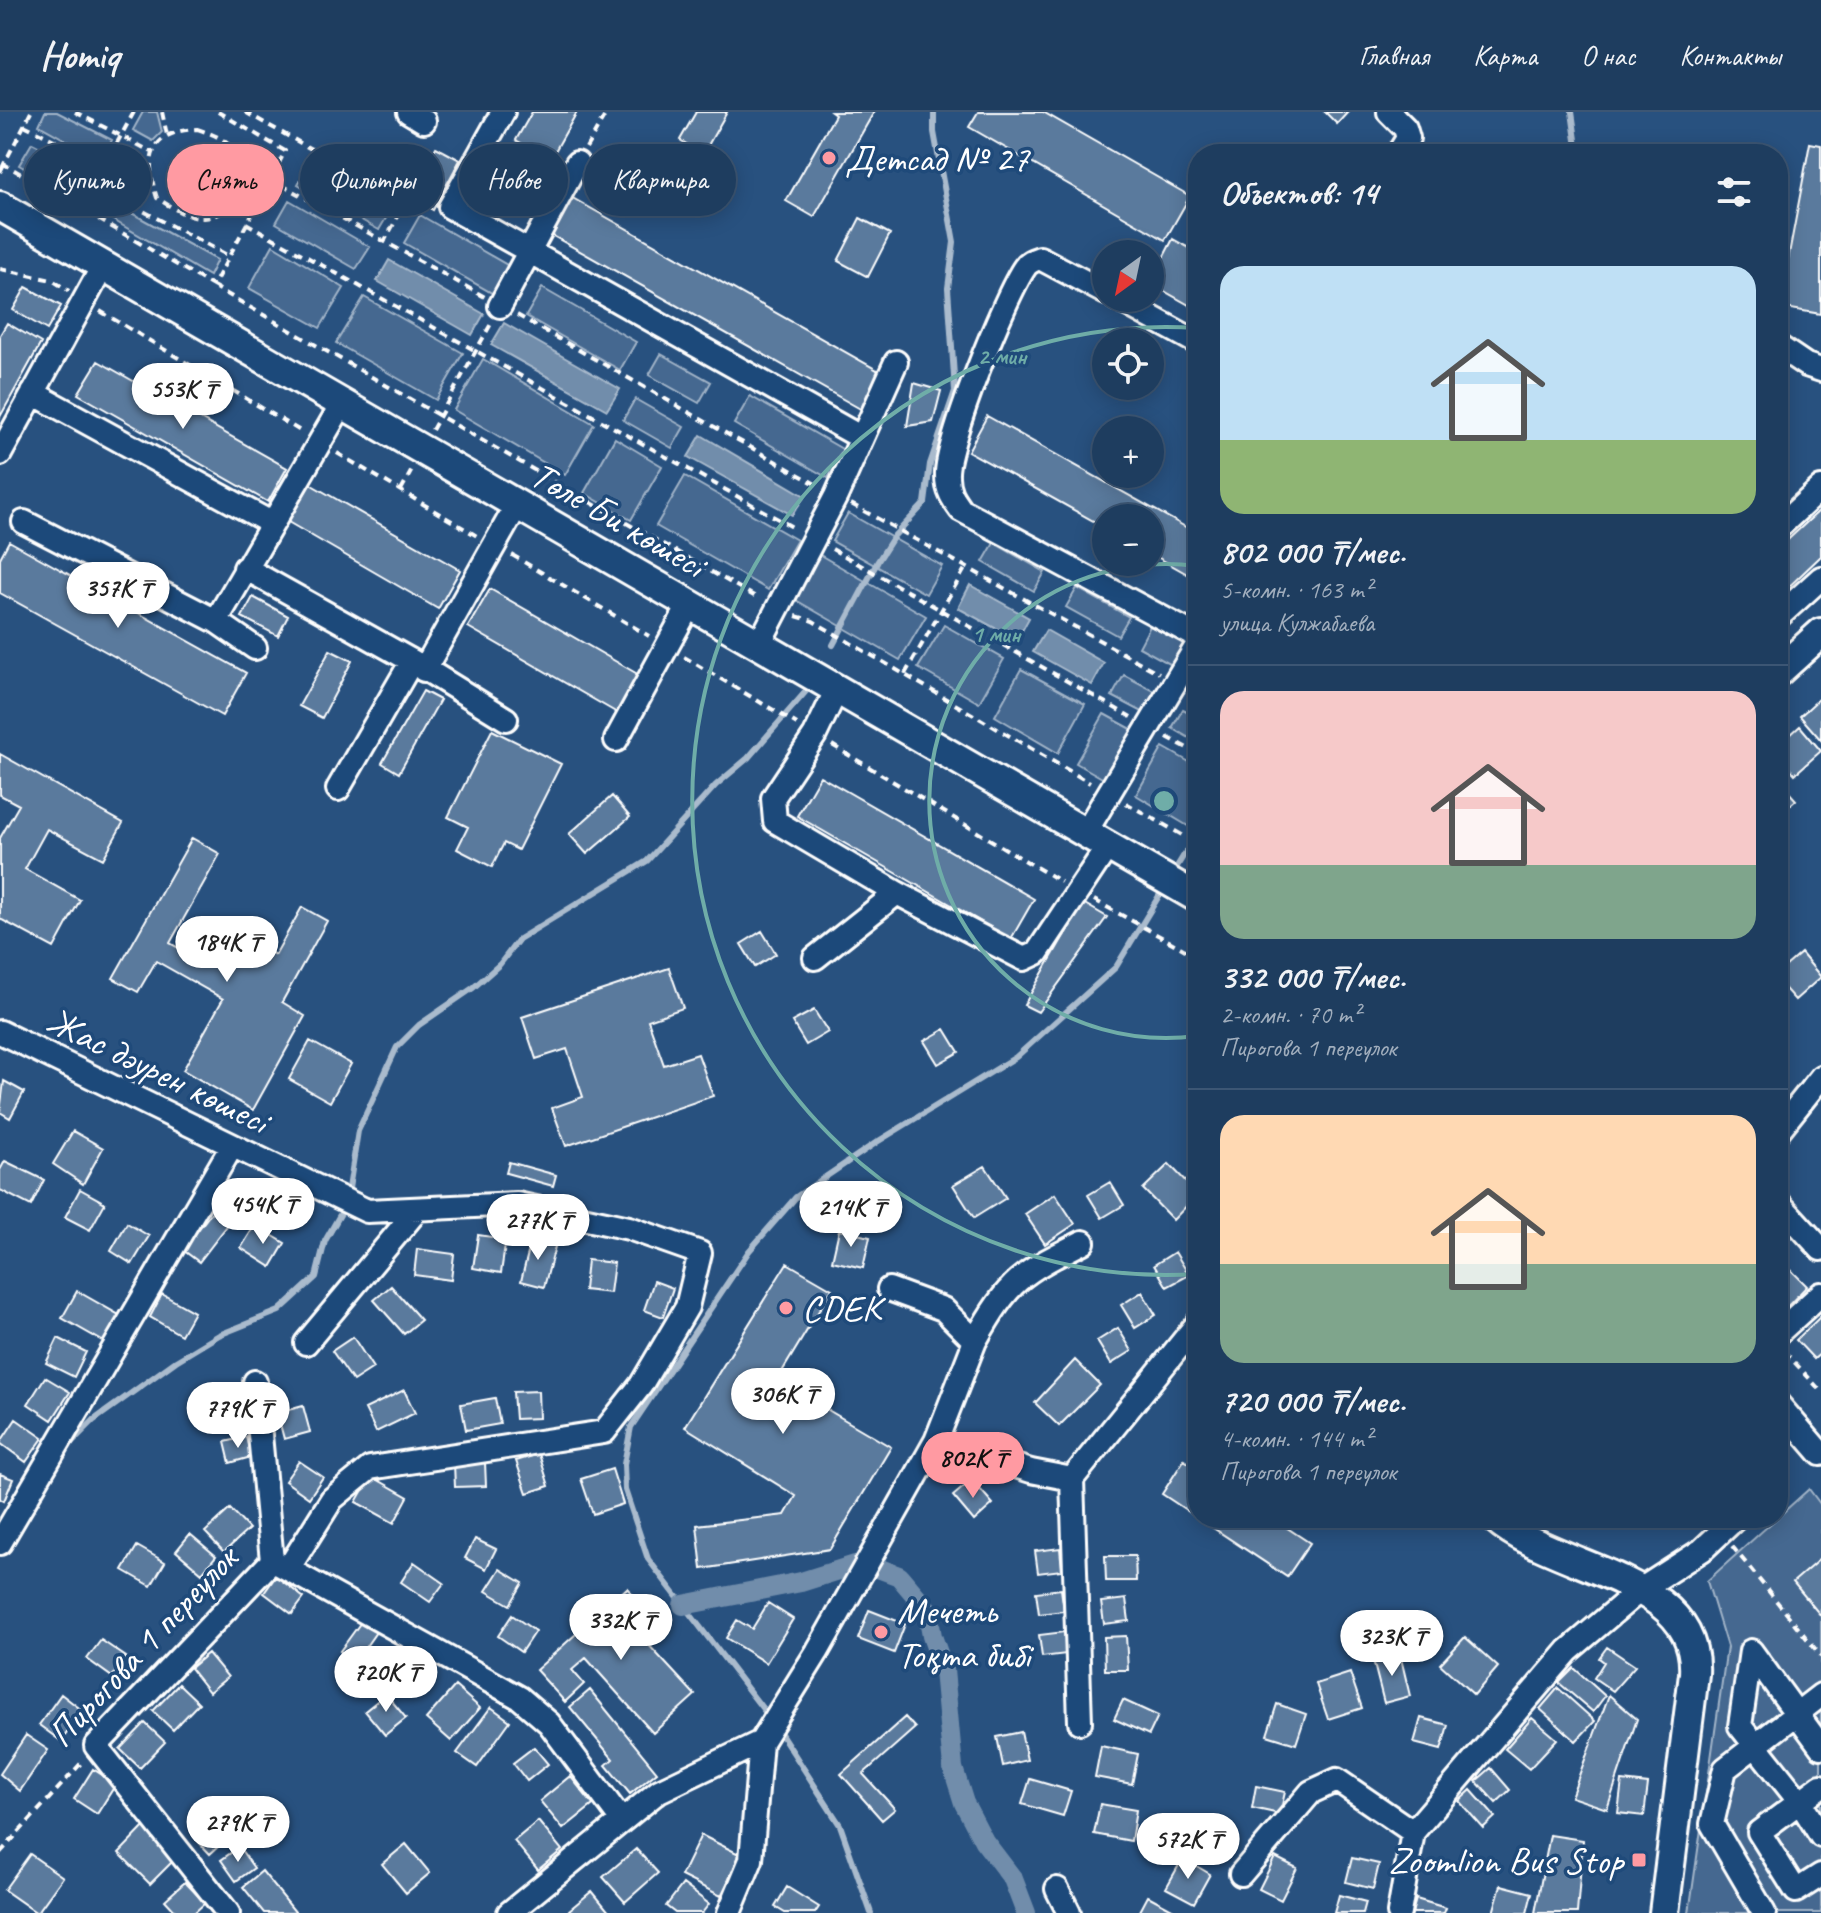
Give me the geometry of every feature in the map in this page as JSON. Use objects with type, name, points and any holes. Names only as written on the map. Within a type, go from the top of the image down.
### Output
[{"type":"main road","name":"Төле Би көшесі","points":[[0,206],[1188,892]]},
{"type":"main road","points":[[1788,663],[1821,633]]},
{"type":"main road","points":[[1511,1528],[1547,1551],[1640,1590],[1666,1605],[1683,1624],[1695,1655],[1673,1817],[1664,1913]]},
{"type":"street","points":[[503,112],[450,207],[862,438]]},
{"type":"street","points":[[1389,112],[1405,128],[1408,138],[1404,144]]},
{"type":"street","points":[[500,306],[577,163]]},
{"type":"street","points":[[1092,286],[1040,258],[1025,266],[992,333],[972,387],[946,473],[949,493],[961,510],[1188,632]]},
{"type":"street","points":[[0,454],[103,266]]},
{"type":"street","points":[[1142,312],[1188,338]]},
{"type":"street","points":[[1788,353],[1806,365],[1821,370]]},
{"type":"street","points":[[759,644],[836,496],[896,362]]},
{"type":"street","points":[[33,393],[271,523]]},
{"type":"street","points":[[216,621],[342,404]]},
{"type":"street","points":[[1788,519],[1821,488]]},
{"type":"street","points":[[338,789],[494,546],[517,505]]},
{"type":"street","points":[[24,522],[216,621],[255,648]]},
{"type":"street","points":[[245,568],[418,665],[506,719]]},
{"type":"street","points":[[1788,608],[1821,578]]},
{"type":"street","points":[[616,740],[690,604]]},
{"type":"street","points":[[837,689],[815,735],[773,798],[775,821],[897,893],[1024,959],[1037,953],[1078,892],[1109,794],[1188,661]]},
{"type":"street","points":[[815,958],[897,893]]},
{"type":"street","name":"Жас дәурен көшесі","points":[[3,1040],[367,1211],[517,1204],[629,1228],[700,1253],[687,1307],[641,1385],[604,1432],[370,1468],[332,1499],[280,1565]]},
{"type":"street","points":[[1788,1118],[1821,1077]]},
{"type":"street","points":[[0,1543],[232,1146]]},
{"type":"street","points":[[315,1180],[387,1200]]},
{"type":"street","points":[[306,1343],[416,1211]]},
{"type":"street","points":[[1788,1213],[1821,1249]]},
{"type":"street","points":[[729,1913],[751,1860],[764,1737],[936,1441],[975,1341],[999,1298],[1024,1271],[1083,1242]]},
{"type":"street","points":[[889,1289],[943,1309],[975,1341]]},
{"type":"street","points":[[1788,1324],[1821,1294]]},
{"type":"street","points":[[1080,1722],[1072,1479],[1188,1335]]},
{"type":"street","name":"Пирогова 1 переулок","points":[[255,1382],[280,1565]]},
{"type":"street","points":[[1788,1416],[1821,1454]]},
{"type":"street","points":[[936,1441],[1031,1471],[1072,1479]]},
{"type":"street","points":[[1399,1913],[1413,1832],[1568,1651],[1640,1590],[1725,1528]]},
{"type":"street","name":"Пирогова 1 переулок","points":[[96,1746],[280,1565]]},
{"type":"street","name":"Пирогова 1 переулок","points":[[280,1565],[520,1698],[549,1723],[622,1821]]},
{"type":"street","points":[[1821,1747],[1751,1651],[1740,1726],[1800,1802],[1821,1836]]},
{"type":"street","points":[[1764,1913],[1712,1824],[1725,1769],[1821,1695]]},
{"type":"street","points":[[509,1913],[659,1791],[764,1737]]},
{"type":"street","points":[[96,1746],[228,1913]]},
{"type":"street","points":[[1241,1874],[1311,1792],[1337,1780],[1413,1832]]},
{"type":"street","points":[[1821,1786],[1759,1832],[1796,1891],[1821,1875]]},
{"type":"street","points":[[1673,1817],[1712,1824]]},
{"type":"street","points":[[1057,1889],[1069,1913]]},
{"type":"path","points":[[0,172],[31,112]]},
{"type":"path","points":[[75,112],[152,152]]},
{"type":"path","points":[[116,144],[134,112]]},
{"type":"path","points":[[162,112],[167,135]]},
{"type":"path","points":[[218,112],[273,144]]},
{"type":"path","points":[[245,112],[406,202],[384,242]]},
{"type":"path","points":[[577,163],[607,112]]},
{"type":"path","points":[[24,125],[62,144]]},
{"type":"path","points":[[151,164],[152,152],[174,130],[197,129],[219,136],[228,144]]},
{"type":"path","points":[[4,164],[777,610],[813,621],[1188,838]]},
{"type":"path","points":[[151,178],[157,198],[167,204]]},
{"type":"path","points":[[284,186],[836,496],[1176,681]]},
{"type":"path","points":[[151,216],[227,256]]},
{"type":"path","points":[[213,286],[250,216]]},
{"type":"path","points":[[246,223],[479,350],[1188,748]]},
{"type":"path","points":[[0,269],[52,280],[129,331],[1078,892],[1188,952]]},
{"type":"path","points":[[400,491],[438,416],[479,350],[500,306]]},
{"type":"path","points":[[905,674],[966,567]]},
{"type":"path","points":[[1788,1355],[1821,1391]]},
{"type":"path","points":[[1729,1528],[1821,1656]]},
{"type":"path","name":"Пирогова 1 переулок","points":[[0,1853],[96,1746]]},
{"type":"shaded area","points":[[45,112],[57,112],[112,140],[110,144],[73,144],[39,125]]},
{"type":"shaded area","points":[[143,112],[157,112],[162,132],[153,141],[133,130]]},
{"type":"shaded area","points":[[289,200],[300,206],[300,216],[317,216],[370,247],[356,269],[276,223],[280,216],[284,216]]},
{"type":"shaded area","points":[[106,216],[137,216],[217,260],[209,276]]},
{"type":"shaded area","points":[[354,216],[387,216],[379,230]]},
{"type":"shaded area","points":[[422,216],[514,269],[499,297],[404,243]]},
{"type":"shaded area","points":[[273,245],[344,288],[320,328],[249,288]]},
{"type":"shaded area","points":[[389,260],[484,314],[472,335],[377,281]]},
{"type":"shaded area","points":[[542,288],[636,342],[620,370],[526,316]]},
{"type":"shaded area","points":[[364,297],[463,353],[436,400],[336,343]]},
{"type":"shaded area","points":[[504,323],[620,389],[607,410],[491,345]]},
{"type":"shaded area","points":[[661,354],[711,382],[699,403],[649,375]]},
{"type":"shaded area","points":[[483,359],[594,424],[565,475],[454,410]]},
{"type":"shaded area","points":[[750,396],[844,450],[828,478],[734,424]]},
{"type":"shaded area","points":[[635,399],[684,427],[672,448],[623,420]]},
{"type":"shaded area","points":[[701,435],[805,496],[792,515],[688,457]]},
{"type":"shaded area","points":[[615,438],[662,466],[631,520],[584,493]]},
{"type":"shaded area","points":[[685,476],[797,540],[768,590],[656,526]]},
{"type":"shaded area","points":[[848,513],[942,566],[926,594],[832,541]]},
{"type":"shaded area","points":[[994,543],[1045,572],[1034,591],[983,562]]},
{"type":"shaded area","points":[[820,555],[926,616],[900,660],[794,599]]},
{"type":"shaded area","points":[[970,585],[1029,618],[1017,640],[958,608]]},
{"type":"shaded area","points":[[1077,588],[1129,617],[1118,636],[1066,607]]},
{"type":"shaded area","points":[[944,625],[1004,659],[979,703],[918,668]]},
{"type":"shaded area","points":[[1150,626],[1188,645],[1177,668],[1139,647]]},
{"type":"shaded area","points":[[1046,630],[1104,663],[1092,685],[1033,652]]},
{"type":"shaded area","points":[[1021,669],[1085,704],[1058,753],[995,716]]},
{"type":"shaded area","points":[[1124,675],[1162,695],[1150,716],[1112,696]]},
{"type":"shaded area","points":[[1183,709],[1188,712],[1188,737],[1172,728]]},
{"type":"shaded area","points":[[1104,714],[1139,733],[1111,783],[1076,763]]},
{"type":"shaded area","points":[[1163,747],[1188,761],[1188,826],[1136,795]]},
{"type":"shaded area","points":[[1809,1489],[1821,1505],[1821,1913],[1689,1913],[1727,1647],[1707,1581],[1766,1528],[1788,1528],[1788,1508]]},
{"type":"building","points":[[532,112],[577,112],[559,144],[523,144],[516,140]]},
{"type":"building","points":[[696,112],[727,112],[709,144],[687,144],[680,140]]},
{"type":"building","name":"Детсад № 27","points":[[831,112],[874,112],[814,217],[786,201],[835,115]]},
{"type":"building","points":[[978,112],[1043,112],[1188,195],[1188,200],[1165,240],[969,127]]},
{"type":"building","points":[[1325,112],[1348,112],[1337,124]]},
{"type":"building","points":[[1810,143],[1821,145],[1821,314],[1788,308],[1788,259]]},
{"type":"building","points":[[443,151],[459,162],[443,191]]},
{"type":"building","points":[[568,198],[584,204],[584,216],[604,216],[884,374],[864,411],[548,233],[558,216],[568,216]]},
{"type":"building","points":[[860,218],[890,234],[868,277],[838,261]]},
{"type":"building","points":[[1173,239],[1188,247],[1188,304],[1164,291],[1164,256]]},
{"type":"building","points":[[26,287],[61,306],[47,330],[13,310]]},
{"type":"building","points":[[7,323],[41,343],[0,417],[0,335]]},
{"type":"building","points":[[98,361],[287,468],[268,502],[78,394]]},
{"type":"building","points":[[914,383],[941,391],[933,422],[907,426]]},
{"type":"building","points":[[987,416],[1092,475],[1092,488],[1116,488],[1144,504],[1092,504],[1092,520],[968,451]]},
{"type":"building","points":[[310,484],[460,570],[438,609],[288,522]]},
{"type":"building","points":[[1821,509],[1821,556],[1788,587],[1788,540]]},
{"type":"building","points":[[1164,515],[1188,528],[1188,574],[1164,561]]},
{"type":"building","points":[[9,541],[246,673],[222,716],[0,593],[0,558]]},
{"type":"building","points":[[490,589],[641,676],[619,714],[468,627]]},
{"type":"building","points":[[253,597],[288,616],[278,636],[242,617]]},
{"type":"building","points":[[330,650],[352,661],[322,718],[299,706]]},
{"type":"building","points":[[423,691],[440,700],[399,773],[382,763]]},
{"type":"building","points":[[1821,697],[1821,740],[1800,716]]},
{"type":"building","points":[[1800,726],[1821,751],[1795,774],[1788,766],[1788,737]]},
{"type":"building","points":[[492,730],[561,764],[518,850],[504,843],[492,867],[457,849],[468,827],[448,817]]},
{"type":"building","points":[[0,754],[123,823],[103,859],[47,829],[25,869],[80,900],[54,948],[0,919],[0,838],[19,805],[0,795]]},
{"type":"building","points":[[820,776],[1034,899],[1011,939],[797,816]]},
{"type":"building","points":[[1788,791],[1796,800],[1788,807]]},
{"type":"building","points":[[612,796],[630,817],[587,854],[569,834]]},
{"type":"building","points":[[192,838],[220,854],[170,943],[202,961],[222,926],[275,955],[302,907],[327,921],[282,1002],[305,1016],[253,1110],[183,1070],[223,999],[156,961],[138,992],[113,978]]},
{"type":"building","points":[[1083,903],[1107,917],[1038,1012],[1024,1005]]},
{"type":"building","points":[[762,931],[776,954],[755,967],[741,944]]},
{"type":"building","points":[[1801,953],[1821,977],[1795,1000],[1788,992],[1788,964]]},
{"type":"building","points":[[669,968],[683,1008],[648,1020],[664,1065],[698,1054],[713,1096],[566,1146],[552,1108],[583,1097],[567,1049],[536,1059],[522,1017]]},
{"type":"building","points":[[814,1010],[828,1032],[806,1045],[792,1022]]},
{"type":"building","points":[[945,1029],[959,1052],[938,1064],[924,1041]]},
{"type":"building","points":[[310,1041],[351,1064],[330,1102],[289,1079]]},
{"type":"building","points":[[4,1081],[24,1092],[10,1118],[0,1112]]},
{"type":"building","points":[[73,1131],[103,1148],[83,1184],[53,1164]]},
{"type":"building","points":[[5,1161],[44,1180],[31,1206],[0,1190],[0,1170]]},
{"type":"building","points":[[509,1162],[556,1175],[553,1186],[506,1173]]},
{"type":"building","points":[[1169,1164],[1188,1184],[1188,1204],[1173,1220],[1143,1189]]},
{"type":"building","points":[[985,1166],[1006,1198],[974,1218],[953,1185]]},
{"type":"building","points":[[1110,1182],[1124,1205],[1102,1218],[1088,1195]]},
{"type":"building","points":[[80,1189],[105,1203],[90,1230],[65,1217]]},
{"type":"building","points":[[1055,1194],[1075,1224],[1045,1244],[1025,1214]]},
{"type":"building","points":[[217,1205],[233,1218],[199,1262],[183,1250]]},
{"type":"building","points":[[127,1223],[149,1236],[132,1264],[111,1251]]},
{"type":"building","points":[[255,1225],[285,1243],[271,1267],[241,1248]]},
{"type":"building","points":[[839,1230],[870,1237],[863,1268],[832,1261]]},
{"type":"building","points":[[478,1235],[506,1239],[501,1273],[473,1268]]},
{"type":"building","points":[[532,1237],[556,1243],[544,1287],[521,1281]]},
{"type":"building","points":[[417,1249],[454,1254],[451,1280],[414,1275]]},
{"type":"building","points":[[1175,1252],[1188,1276],[1167,1287],[1154,1265]]},
{"type":"building","points":[[587,1260],[614,1263],[610,1293],[584,1290]]},
{"type":"building","points":[[787,1263],[832,1289],[777,1380],[891,1447],[830,1549],[702,1569],[697,1525],[785,1515],[796,1496],[685,1427]]},
{"type":"building","points":[[1788,1267],[1807,1286],[1788,1306]]},
{"type":"building","points":[[654,1281],[673,1288],[663,1317],[644,1310]]},
{"type":"building","points":[[391,1286],[421,1320],[404,1334],[374,1300]]},
{"type":"building","points":[[77,1291],[119,1315],[104,1342],[62,1318]]},
{"type":"building","points":[[1142,1292],[1156,1315],[1135,1328],[1121,1305]]},
{"type":"building","points":[[162,1294],[194,1312],[181,1335],[150,1317]]},
{"type":"building","points":[[1821,1316],[1821,1353],[1814,1359],[1796,1340]]},
{"type":"building","points":[[1118,1328],[1132,1351],[1111,1364],[1097,1341]]},
{"type":"building","points":[[353,1337],[373,1368],[353,1381],[332,1351]]},
{"type":"building","points":[[58,1338],[86,1352],[74,1377],[46,1363]]},
{"type":"building","points":[[1075,1360],[1100,1385],[1059,1426],[1035,1403]]},
{"type":"building","points":[[45,1377],[70,1392],[52,1420],[28,1404]]},
{"type":"building","points":[[404,1390],[415,1413],[376,1432],[365,1409]]},
{"type":"building","points":[[538,1391],[539,1418],[515,1419],[513,1392]]},
{"type":"building","points":[[495,1398],[500,1424],[466,1430],[461,1404]]},
{"type":"building","points":[[303,1406],[310,1432],[284,1439],[277,1413]]},
{"type":"building","points":[[16,1419],[43,1438],[26,1462],[0,1443]]},
{"type":"building","points":[[246,1437],[251,1457],[230,1463],[225,1442]]},
{"type":"building","points":[[539,1454],[549,1486],[527,1493],[516,1461]]},
{"type":"building","points":[[1184,1460],[1188,1463],[1188,1511],[1162,1494]]},
{"type":"building","points":[[299,1461],[323,1477],[309,1498],[285,1481]]},
{"type":"building","points":[[485,1462],[486,1486],[455,1487],[454,1463]]},
{"type":"building","points":[[612,1469],[623,1504],[593,1514],[581,1479]]},
{"type":"building","points":[[0,1474],[13,1479],[4,1501],[0,1499]]},
{"type":"building","points":[[371,1476],[408,1497],[394,1523],[356,1502]]},
{"type":"building","points":[[972,1480],[993,1504],[974,1521],[953,1496]]},
{"type":"building","points":[[230,1509],[249,1529],[224,1552],[205,1532]]},
{"type":"building","points":[[1213,1528],[1287,1528],[1310,1543],[1287,1577]]},
{"type":"building","points":[[190,1534],[216,1556],[202,1573],[176,1551]]},
{"type":"building","points":[[475,1539],[496,1549],[486,1569],[465,1558]]},
{"type":"building","points":[[137,1546],[165,1562],[151,1586],[123,1570]]},
{"type":"building","points":[[1060,1548],[1062,1570],[1038,1573],[1035,1551]]},
{"type":"building","points":[[1105,1556],[1135,1556],[1136,1581],[1106,1581]]},
{"type":"building","points":[[1821,1558],[1821,1616],[1793,1582]]},
{"type":"building","points":[[414,1562],[444,1583],[430,1602],[401,1582]]},
{"type":"building","points":[[500,1569],[523,1583],[510,1605],[486,1591]]},
{"type":"building","points":[[276,1576],[304,1598],[292,1614],[264,1593]]},
{"type":"building","points":[[627,1588],[662,1627],[646,1642],[695,1695],[653,1733],[586,1658],[572,1670],[584,1684],[565,1702],[536,1670]]},
{"type":"building","points":[[1061,1589],[1064,1611],[1039,1614],[1036,1592]]},
{"type":"building","points":[[1126,1599],[1129,1621],[1104,1624],[1101,1602]]},
{"type":"building","points":[[768,1603],[793,1619],[766,1663],[726,1638],[737,1620],[752,1629]]},
{"type":"building","name":"Мечеть Тоқта бибі","points":[[869,1610],[905,1624],[894,1653],[858,1639]]},
{"type":"building","points":[[512,1615],[535,1631],[521,1652],[498,1636]]},
{"type":"building","points":[[361,1622],[376,1632],[355,1662],[340,1651]]},
{"type":"building","points":[[1064,1632],[1067,1654],[1042,1657],[1039,1635]]},
{"type":"building","points":[[1126,1636],[1128,1670],[1105,1670],[1104,1637]]},
{"type":"building","points":[[1465,1637],[1498,1667],[1474,1695],[1440,1664]]},
{"type":"building","points":[[101,1640],[126,1657],[112,1677],[87,1659]]},
{"type":"building","points":[[1607,1647],[1635,1666],[1613,1691],[1594,1678],[1604,1662],[1599,1658]]},
{"type":"building","points":[[208,1653],[228,1677],[209,1692],[190,1668]]},
{"type":"building","points":[[1400,1654],[1410,1696],[1384,1703],[1373,1660]]},
{"type":"building","points":[[1574,1668],[1605,1696],[1593,1712],[1559,1683]]},
{"type":"building","points":[[1350,1673],[1362,1708],[1328,1719],[1316,1684]]},
{"type":"building","points":[[179,1684],[199,1703],[173,1730],[153,1711]]},
{"type":"building","points":[[455,1686],[480,1708],[451,1741],[426,1719]]},
{"type":"building","points":[[1558,1688],[1595,1721],[1576,1741],[1540,1709]]},
{"type":"building","points":[[590,1690],[657,1772],[630,1794],[606,1765],[613,1759],[570,1707]]},
{"type":"building","points":[[61,1694],[83,1711],[61,1741],[39,1725]]},
{"type":"building","points":[[386,1694],[406,1718],[385,1735],[365,1711]]},
{"type":"building","points":[[1609,1695],[1637,1719],[1607,1809],[1571,1797]]},
{"type":"building","points":[[1123,1700],[1158,1716],[1149,1735],[1114,1719]]},
{"type":"building","points":[[1277,1704],[1306,1714],[1296,1744],[1267,1735]]},
{"type":"building","points":[[491,1707],[510,1721],[477,1767],[457,1753]]},
{"type":"building","points":[[905,1717],[915,1728],[863,1774],[895,1809],[882,1820],[841,1774]]},
{"type":"building","points":[[1421,1718],[1448,1725],[1441,1750],[1414,1743]]},
{"type":"building","points":[[1532,1718],[1557,1739],[1529,1769],[1505,1749]]},
{"type":"building","points":[[145,1723],[165,1742],[140,1768],[120,1749]]},
{"type":"building","points":[[1021,1732],[1027,1760],[1003,1766],[997,1737]]},
{"type":"building","points":[[26,1735],[48,1750],[20,1791],[0,1774]]},
{"type":"building","points":[[1101,1746],[1138,1754],[1132,1784],[1095,1777]]},
{"type":"building","points":[[534,1747],[548,1764],[527,1781],[513,1763]]},
{"type":"building","points":[[1491,1768],[1510,1790],[1496,1803],[1476,1781]]},
{"type":"building","points":[[93,1769],[116,1784],[97,1814],[74,1799]]},
{"type":"building","points":[[570,1776],[593,1805],[563,1829],[540,1801]]},
{"type":"building","points":[[1030,1779],[1071,1791],[1063,1816],[1022,1804]]},
{"type":"building","points":[[1622,1781],[1648,1784],[1644,1816],[1618,1813]]},
{"type":"building","points":[[1256,1786],[1285,1792],[1280,1814],[1252,1808]]},
{"type":"building","points":[[1471,1790],[1495,1817],[1483,1828],[1459,1801]]},
{"type":"building","points":[[1100,1804],[1136,1810],[1131,1841],[1094,1834]]},
{"type":"building","points":[[213,1820],[229,1837],[210,1854],[194,1837]]},
{"type":"building","points":[[538,1821],[562,1850],[538,1870],[514,1841]]},
{"type":"building","points":[[146,1825],[178,1856],[150,1884],[119,1853]]},
{"type":"building","points":[[701,1835],[741,1855],[721,1896],[681,1876]]},
{"type":"building","points":[[1550,1835],[1583,1840],[1577,1913],[1535,1913]]},
{"type":"building","points":[[406,1844],[430,1873],[406,1893],[382,1864]]},
{"type":"building","points":[[239,1847],[254,1868],[236,1881],[221,1860]]},
{"type":"building","points":[[636,1849],[658,1873],[625,1902],[603,1877]]},
{"type":"building","points":[[30,1854],[63,1877],[37,1913],[4,1890]]},
{"type":"building","points":[[1275,1857],[1297,1868],[1281,1900],[1259,1889]]},
{"type":"building","points":[[1183,1858],[1210,1874],[1194,1903],[1166,1888]]},
{"type":"building","points":[[1352,1858],[1379,1864],[1373,1889],[1346,1882]]},
{"type":"building","points":[[262,1871],[296,1913],[264,1913],[243,1887]]},
{"type":"building","points":[[185,1882],[205,1903],[194,1913],[177,1913],[165,1900]]},
{"type":"building","points":[[683,1884],[709,1904],[702,1913],[675,1913],[666,1906]]},
{"type":"building","points":[[1501,1885],[1532,1893],[1527,1913],[1493,1913]]},
{"type":"building","points":[[787,1887],[819,1907],[815,1913],[785,1913],[775,1907]]},
{"type":"building","points":[[592,1891],[610,1913],[572,1913],[569,1910]]},
{"type":"building","points":[[1339,1895],[1366,1902],[1363,1913],[1334,1913]]},
{"type":"building","points":[[1148,1896],[1176,1911],[1139,1913]]},
{"type":"building","points":[[1416,1899],[1446,1908],[1444,1913],[1412,1913]]},
{"type":"waterway","points":[[833,645],[894,536],[925,503],[930,464],[955,391],[948,288],[954,242],[934,132],[934,112]]},
{"type":"waterway","points":[[1572,112],[1577,144]]},
{"type":"waterway","points":[[348,1195],[358,1131],[397,1047],[419,1025],[473,988],[500,964],[519,939],[647,861],[716,785],[748,758],[808,689]]},
{"type":"waterway","points":[[1173,873],[1188,848]]},
{"type":"waterway","points":[[769,1717],[648,1559],[625,1490],[624,1464],[631,1427],[749,1251],[796,1197],[877,1142],[1016,1057],[1116,967],[1165,886]]},
{"type":"waterway","points":[[65,1449],[94,1420],[176,1361],[219,1335],[279,1311],[316,1277],[325,1241],[345,1206]]},
{"type":"waterway","points":[[683,1605],[801,1582],[855,1565],[875,1567],[899,1576],[927,1609],[932,1636],[944,1670],[953,1768],[964,1803],[984,1841],[1013,1879],[1026,1913]]},
{"type":"waterway","points":[[776,1726],[840,1825],[871,1913]]},
{"type":"place","name":"Детсад № 27","points":[[829,158]]},
{"type":"place","name":"CDEK","points":[[786,1308]]},
{"type":"place","name":"Мечеть Тоқта бибі","points":[[881,1632]]},
{"type":"place","name":"Zoomlion Bus Stop","points":[[1639,1860]]}]
